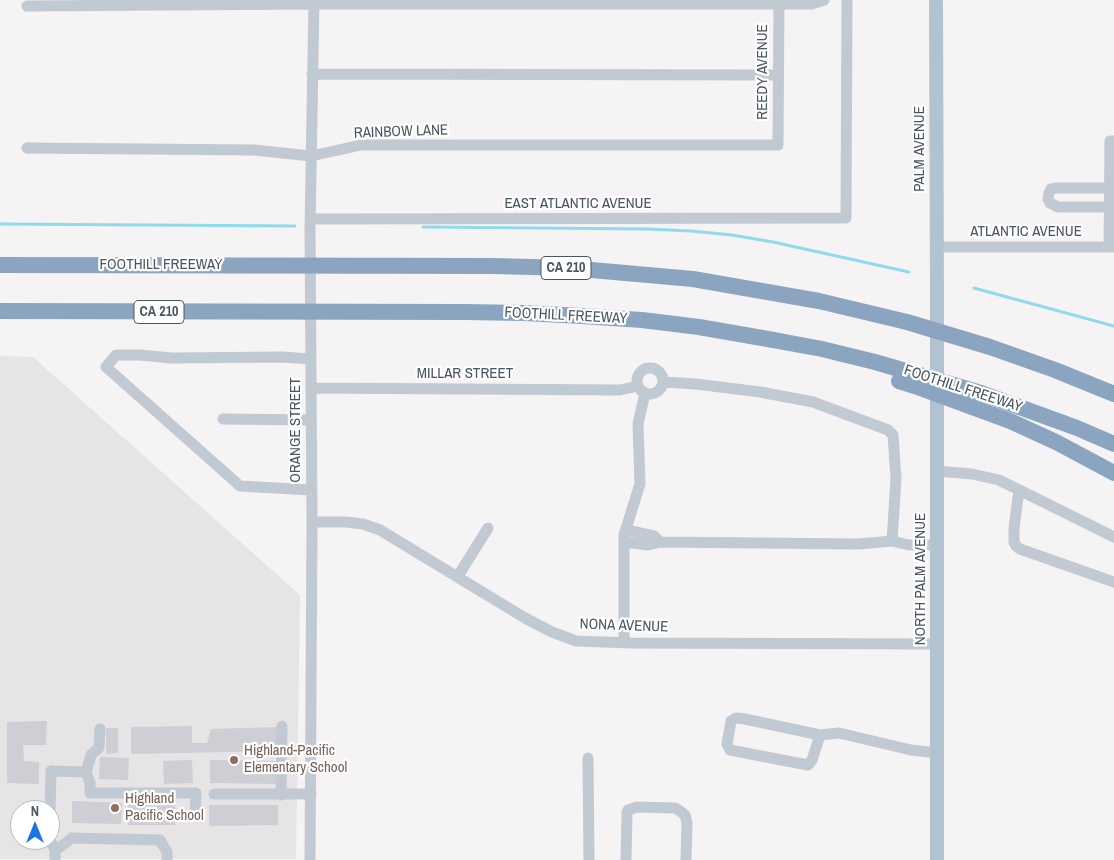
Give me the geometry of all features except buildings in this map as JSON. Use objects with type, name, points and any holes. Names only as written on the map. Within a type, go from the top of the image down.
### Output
[{"type":"highway","name":"FOOTHILL FREEWAY","points":[[0,264],[494,266],[560,268],[693,279],[819,301],[907,322],[1037,363],[1114,394]]},
{"type":"highway","name":"FOOTHILL FREEWAY","points":[[0,311],[524,313],[582,316],[699,327],[822,349],[875,362],[982,393],[1077,428],[1114,444]]},
{"type":"highway","points":[[699,327],[833,361],[915,386],[1010,421],[1056,442],[1114,473]]},
{"type":"main road","name":"PALM AVENUE","points":[[936,0],[937,298]]},
{"type":"main road","name":"NORTH PALM AVENUE","points":[[937,298],[937,860]]},
{"type":"street","points":[[26,6],[314,2],[779,2],[812,4],[824,0]]},
{"type":"street","name":"EAST ATLANTIC AVENUE","points":[[310,224],[846,218],[847,0]]},
{"type":"street","name":"ORANGE STREET","points":[[310,860],[312,490],[310,224],[314,2]]},
{"type":"street","name":"REEDY AVENUE","points":[[778,145],[779,2]]},
{"type":"street","points":[[312,74],[778,75]]},
{"type":"street","points":[[1112,141],[1110,188],[1112,247]]},
{"type":"street","name":"RAINBOW LANE","points":[[26,148],[254,150],[311,156],[362,145],[778,145]]},
{"type":"street","points":[[1110,188],[1056,188],[1051,189],[1048,198],[1050,203],[1058,207],[1110,207]]},
{"type":"street","name":"ATLANTIC AVENUE","points":[[937,247],[1112,247]]},
{"type":"street","points":[[311,359],[282,357],[172,358],[124,355],[116,356],[106,367],[240,486],[312,490]]},
{"type":"street","points":[[624,642],[624,535],[640,484],[638,424],[641,390],[637,382],[639,374],[650,368],[661,374],[663,382],[657,392],[653,394],[641,390]]},
{"type":"street","points":[[663,382],[760,392],[812,402],[888,430],[893,435],[896,478],[892,542]]},
{"type":"street","name":"MILLAR STREET","points":[[311,388],[641,390]]},
{"type":"street","points":[[223,419],[311,420]]},
{"type":"street","points":[[937,471],[972,474],[999,480],[1114,537]]},
{"type":"street","points":[[1019,490],[1014,528],[1014,542],[1016,546],[1114,582]]},
{"type":"street","name":"NONA AVENUE","points":[[312,522],[346,522],[363,524],[380,530],[525,618],[552,632],[576,641],[937,644]]},
{"type":"street","points":[[458,576],[488,528]]},
{"type":"street","points":[[626,530],[654,536],[660,542]]},
{"type":"street","points":[[624,542],[648,545],[660,542],[859,544],[892,542],[937,546]]},
{"type":"street","points":[[820,735],[812,760],[808,766],[730,750],[727,744],[731,721],[736,718],[745,718],[820,735],[839,733],[911,750],[937,752]]},
{"type":"street","points":[[281,795],[282,726]]},
{"type":"street","points":[[100,729],[99,748],[91,755],[86,772],[90,783],[90,793],[196,793],[196,813]]},
{"type":"street","points":[[588,758],[589,860]]},
{"type":"street","points":[[50,800],[51,771],[86,772]]},
{"type":"street","points":[[214,794],[311,794]]},
{"type":"street","points":[[626,860],[627,813],[628,810],[637,807],[675,808],[685,816],[687,823],[686,860]]},
{"type":"street","points":[[55,855],[72,838],[160,840],[167,852],[167,860]]},
{"type":"shaded area","points":[[0,356],[33,357],[300,595],[296,859],[0,859]]},
{"type":"waterway","points":[[0,224],[295,226]]},
{"type":"waterway","points":[[423,227],[691,231],[773,242],[909,272]]},
{"type":"waterway","points":[[974,288],[1114,326]]},
{"type":"place","name":"Highland-Pacific Elementary School","points":[[234,760]]},
{"type":"place","name":"Highland Pacific School","points":[[115,808]]}]
